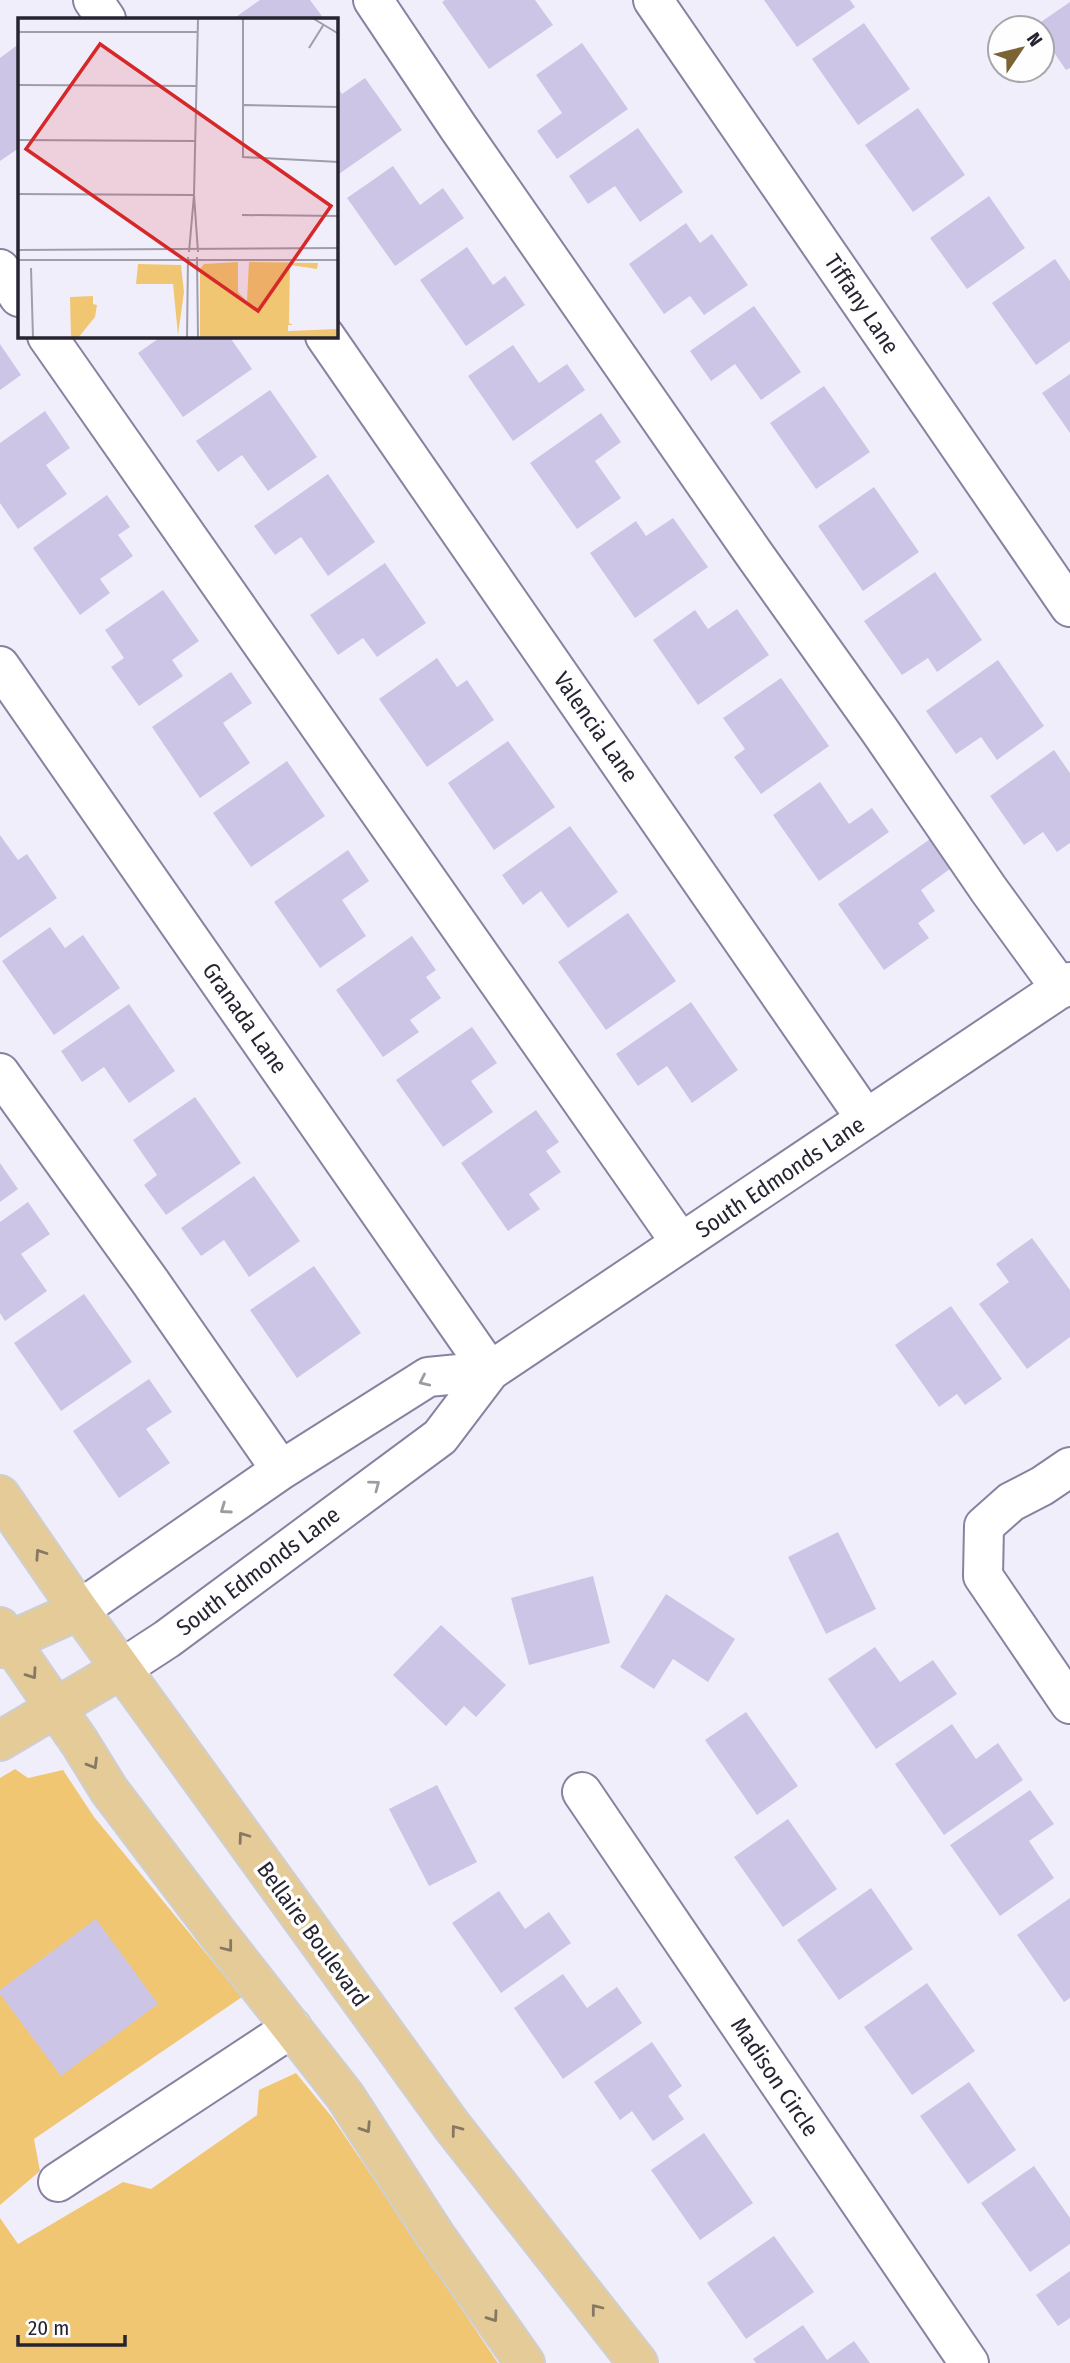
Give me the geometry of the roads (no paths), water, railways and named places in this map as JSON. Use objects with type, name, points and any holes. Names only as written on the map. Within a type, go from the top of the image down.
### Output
[{"type":"main road","name":"Bellaire Boulevard","points":[[0,1495],[121,1669],[453,2126],[638,2363]]},
{"type":"main road","name":"South Edmonds Lane","points":[[3,1639],[79,1610]]},
{"type":"main road","points":[[3,1639],[55,1707],[109,1790],[345,2096],[435,2235],[525,2363]]},
{"type":"main road","name":"South Edmonds Lane","points":[[0,1741],[121,1669]]},
{"type":"street","points":[[93,0],[105,18]]},
{"type":"street","points":[[373,0],[458,127],[989,890],[1065,986]]},
{"type":"street","name":"Tiffany Lane","points":[[653,0],[1070,607]]},
{"type":"street","points":[[0,269],[18,295]]},
{"type":"street","points":[[48,338],[681,1243]]},
{"type":"street","name":"Valencia Lane","points":[[326,338],[866,1119]]},
{"type":"street","name":"Granada Lane","points":[[0,666],[490,1371]]},
{"type":"street","name":"South Edmonds Lane","points":[[121,1669],[167,1639],[440,1437],[490,1371],[1065,986]]},
{"type":"street","points":[[0,1073],[281,1470]]},
{"type":"street","name":"South Edmonds Lane","points":[[79,1610],[281,1470],[428,1377],[490,1371]]},
{"type":"street","points":[[1070,1467],[1011,1502],[984,1526],[983,1576],[1070,1704]]},
{"type":"street","name":"Madison Circle","points":[[582,1792],[969,2363]]},
{"type":"street","points":[[58,2182],[292,2028]]}]
